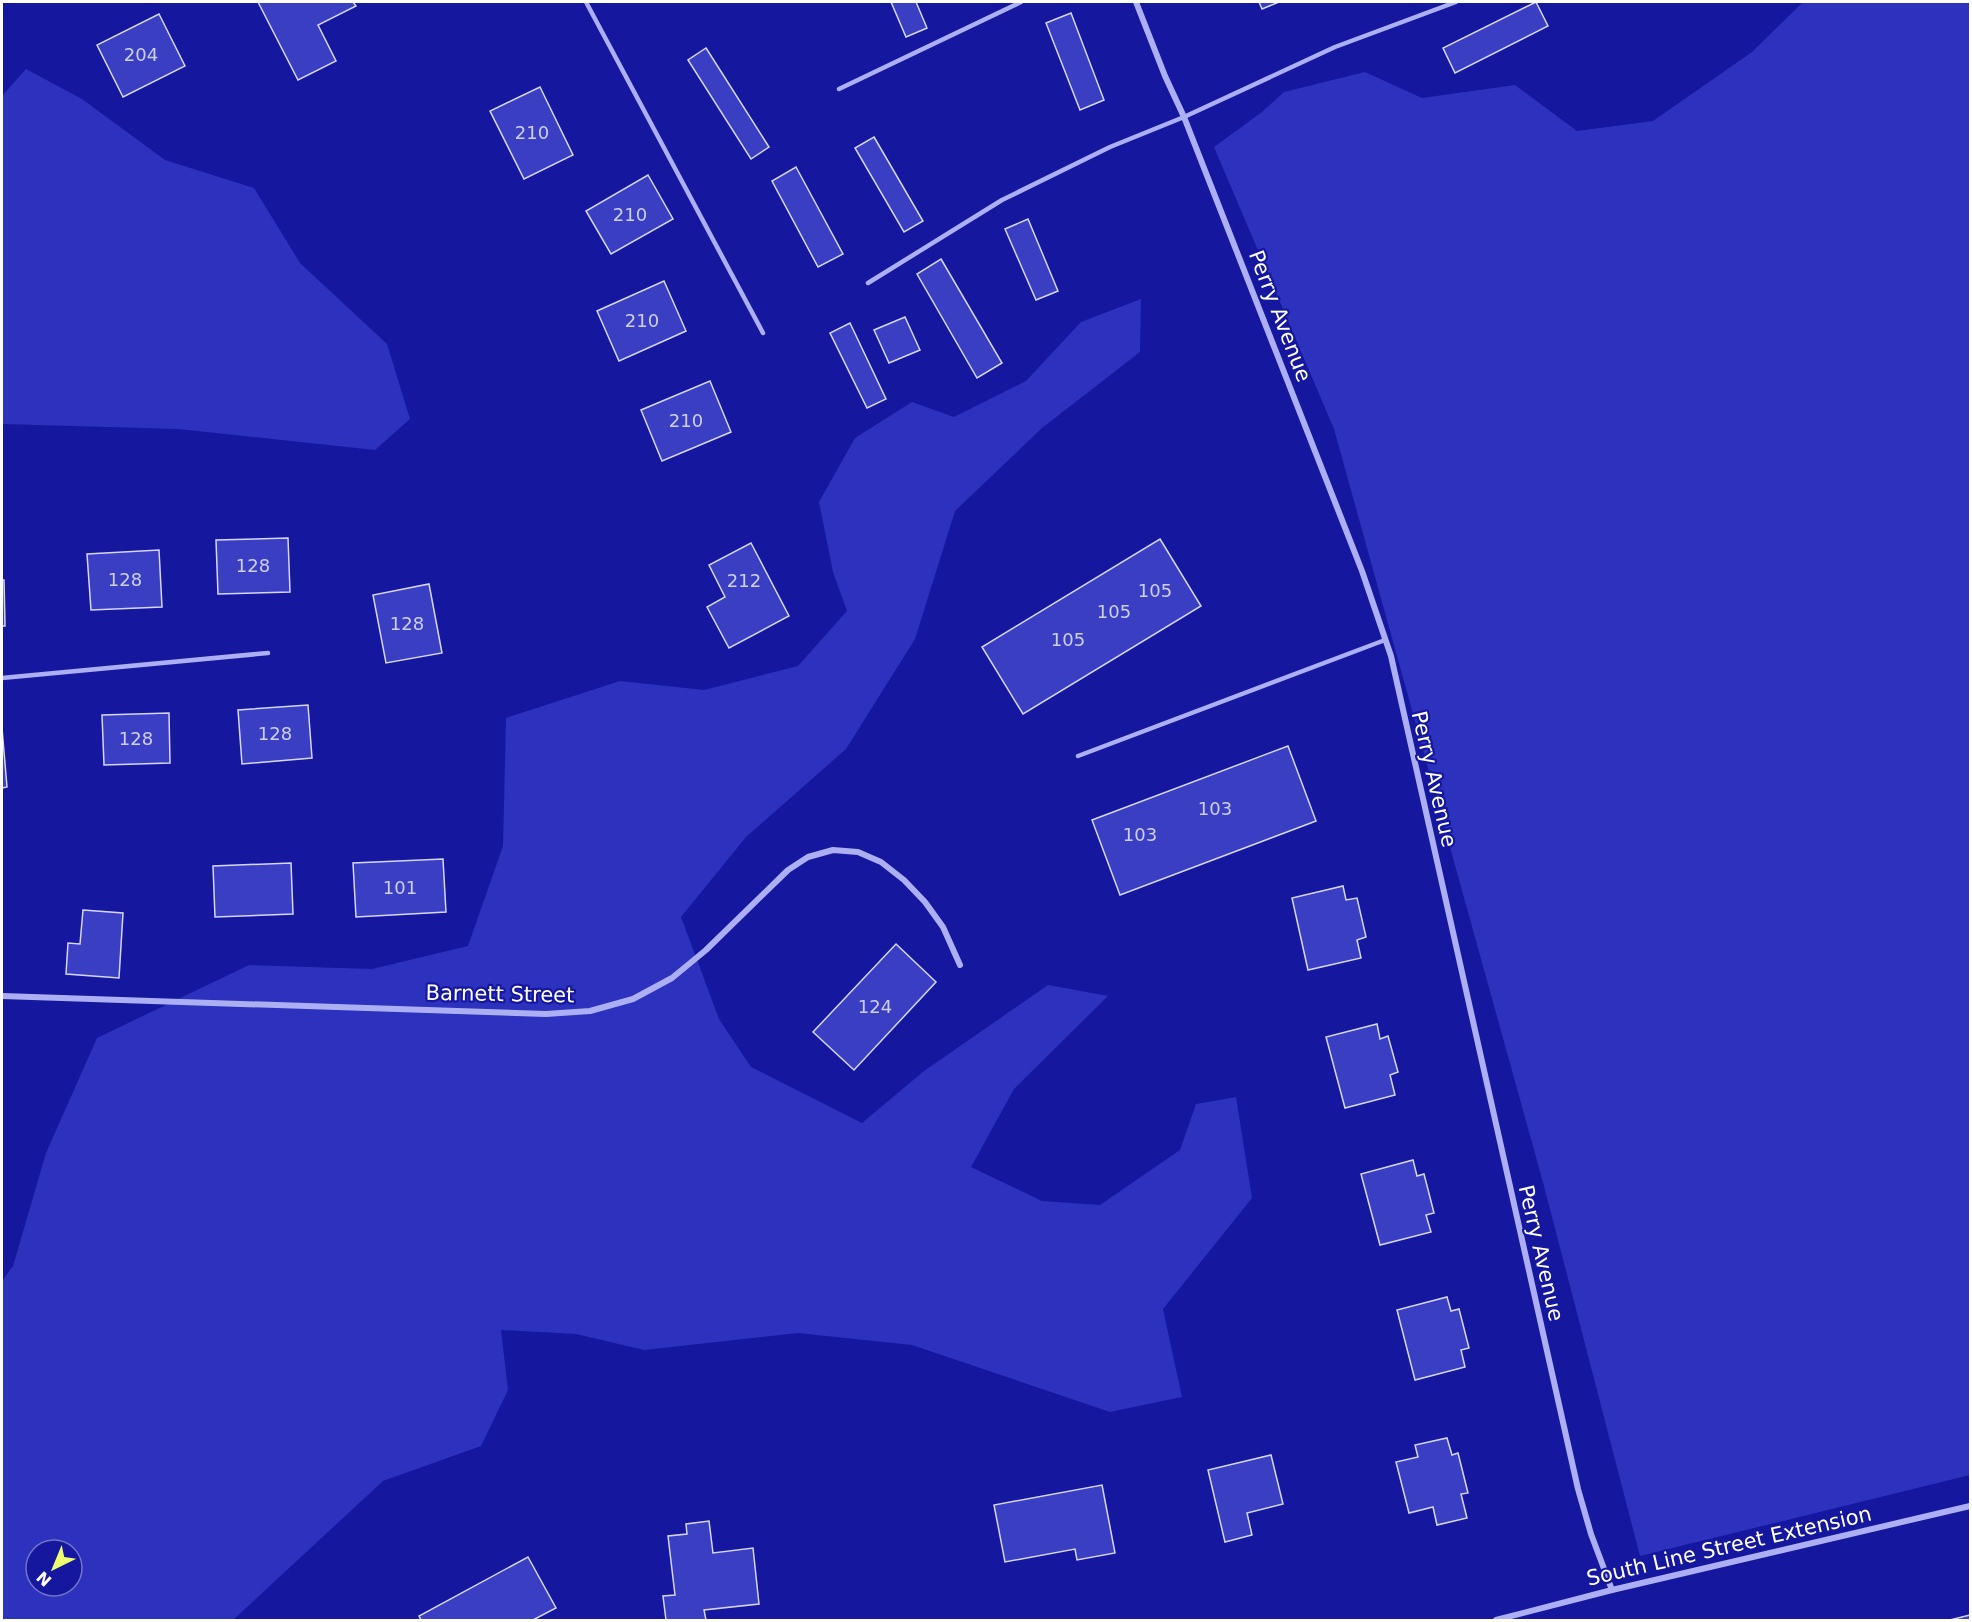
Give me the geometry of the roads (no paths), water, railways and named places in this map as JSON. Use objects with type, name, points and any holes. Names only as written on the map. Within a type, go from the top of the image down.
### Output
[{"type":"street","name":"Perry Avenue","points":[[1136,2],[1184,117],[1362,571],[1391,657],[1578,1490],[1591,1534],[1612,1590]]},
{"type":"street","name":"Barnett Street","points":[[2,996],[546,1014],[590,1011],[633,999],[672,978],[706,950],[788,870],[808,856],[833,850],[858,852],[881,862],[904,880],[925,902],[943,927],[960,965]]},
{"type":"street","name":"South Line Street Extension","points":[[1496,1620],[1612,1590],[1971,1506]]},
{"type":"lane","points":[[586,2],[763,333]]},
{"type":"lane","points":[[839,89],[1021,2]]},
{"type":"lane","points":[[868,284],[1002,200],[1110,147],[1184,117],[1335,47],[1456,2]]},
{"type":"lane","points":[[1078,756],[1385,640]]},
{"type":"lane","points":[[2,678],[268,653]]}]
